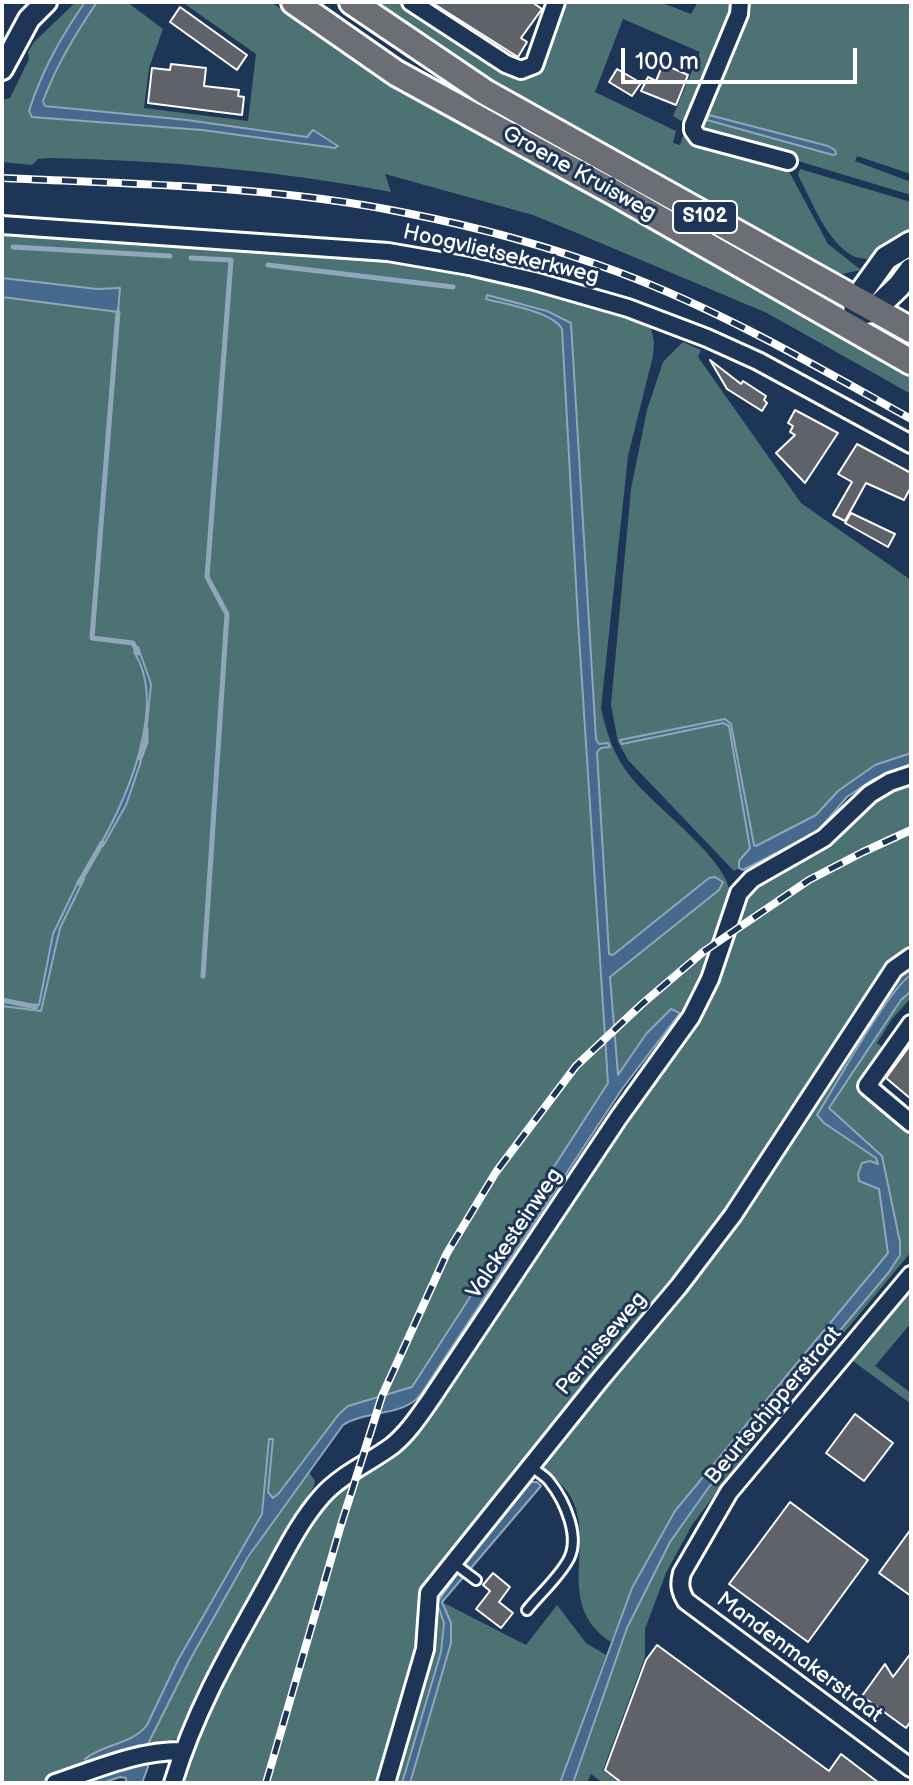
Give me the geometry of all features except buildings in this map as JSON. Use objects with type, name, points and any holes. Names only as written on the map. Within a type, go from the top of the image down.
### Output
[{"type":"main road","name":"Groene Kruisweg","points":[[294,2],[396,73],[615,193],[831,317],[860,314],[911,330]]},
{"type":"main road","name":"Groene Kruisweg","points":[[352,2],[485,92],[860,314],[911,362]]},
{"type":"main road","points":[[860,314],[886,258],[911,243]]},
{"type":"main road","points":[[860,314],[905,278]]},
{"type":"main road","points":[[905,278],[898,302],[911,319]]},
{"type":"street","points":[[2,69],[31,11],[46,2]]},
{"type":"street","points":[[411,2],[506,64],[521,70],[534,65],[556,2]]},
{"type":"street","points":[[739,8],[693,130],[698,137],[788,161]]},
{"type":"street","name":"Hoogvlietsekerkweg","points":[[2,225],[388,252],[534,281],[628,308],[707,338],[758,361],[911,444]]},
{"type":"street","name":"Valckesteinweg","points":[[173,1783],[214,1677],[306,1519],[334,1484],[393,1445],[415,1422],[636,1092],[691,1017],[710,979],[739,893],[752,879],[824,838],[870,794],[890,782],[911,775]]},
{"type":"street","name":"Pernisseweg","points":[[386,1783],[425,1649],[429,1593],[679,1286],[733,1215],[894,969],[911,957]]},
{"type":"street","points":[[911,1024],[867,1086],[911,1123]]},
{"type":"street","name":"Beurtschipperstraat","points":[[682,1573],[729,1492],[911,1275]]},
{"type":"street","name":"Mandenmakerstraat","points":[[682,1573],[681,1591],[686,1601],[911,1768]]},
{"type":"street","points":[[55,1783],[162,1750],[183,1751]]},
{"type":"lane","points":[[527,1610],[569,1560],[573,1542],[570,1522],[561,1499],[548,1480],[530,1466]]},
{"type":"lane","points":[[455,1564],[472,1577]]},
{"type":"green space","points":[[76,2],[85,2],[46,68],[29,111],[32,117],[202,130],[335,148],[337,144],[313,130],[307,137],[44,105],[56,65],[97,2],[127,2],[163,29],[149,68],[144,108],[248,121],[256,54],[182,2],[270,2],[505,146],[911,374],[911,394],[767,313],[572,231],[533,215],[385,174],[391,192],[307,178],[179,164],[51,158],[38,159],[32,165],[2,162],[2,100],[10,98],[34,42]]},
{"type":"green space","points":[[371,2],[398,2],[520,77],[531,76],[537,69],[563,2],[660,2],[691,14],[698,2],[731,2],[734,8],[692,117],[683,122],[673,116],[700,52],[623,19],[595,92],[676,131],[673,143],[680,145],[683,136],[786,166],[828,244],[861,270],[833,276],[513,96]]},
{"type":"green space","points":[[748,2],[911,2],[911,174],[857,156],[855,161],[911,182],[911,195],[705,133],[701,118]],"holes":[[[709,116],[828,146],[836,154],[708,121]]]},
{"type":"green space","points":[[800,169],[911,202],[911,233],[871,261],[853,256],[835,241],[821,220],[798,175]]},
{"type":"green space","points":[[2,233],[397,261],[482,277],[576,300],[650,323],[653,356],[628,456],[601,708],[611,744],[624,768],[703,848],[725,879],[730,893],[704,980],[687,1013],[671,1009],[646,1034],[618,1076],[610,977],[719,890],[722,883],[612,955],[609,954],[597,752],[609,747],[597,743],[596,739],[571,323],[552,312],[486,299],[539,313],[562,329],[608,1085],[412,1387],[339,1414],[273,1498],[268,1492],[273,1440],[262,1514],[178,1660],[147,1725],[140,1734],[91,1755],[89,1764],[140,1745],[137,1752],[46,1783],[2,1783],[2,1006],[41,1011],[60,928],[84,880],[80,878],[53,934],[39,1005],[2,1002]]},
{"type":"green space","points":[[683,342],[701,350],[698,357],[801,503],[911,580],[911,753],[875,765],[838,791],[816,815],[758,846],[754,845],[729,721],[621,741],[623,744],[723,723],[729,726],[750,848],[734,871],[628,760],[618,742],[611,705],[631,489],[647,410],[663,362]]},
{"type":"green space","points":[[911,781],[911,951],[706,1243],[440,1569],[382,1783],[180,1783],[208,1706],[300,1534],[349,1480],[378,1461],[674,1049],[737,908],[754,886],[894,787]]},
{"type":"green space","points":[[911,963],[911,975],[903,980],[817,1115],[876,1158],[879,1165],[858,1174],[859,1181],[879,1189],[888,1253],[675,1511],[632,1587],[611,1642],[593,1626],[583,1607],[579,1587],[579,1523],[574,1503],[562,1485],[543,1470],[542,1464],[682,1288],[901,969]]},
{"type":"green space","points":[[911,991],[911,998],[892,1019],[877,1043],[882,1047],[858,1085],[911,1126],[911,1252],[760,1434],[692,1525],[666,1573],[645,1629],[645,1657],[603,1770],[620,1783],[603,1783],[591,1774],[587,1783],[573,1783],[627,1628],[670,1542],[709,1487],[889,1272],[899,1255],[900,1242],[882,1156],[829,1108],[901,1000]]},
{"type":"green space","points":[[911,1290],[911,1323],[875,1366],[911,1393],[911,1404],[853,1361]]},
{"type":"green space","points":[[309,1472],[315,1481],[314,1486],[211,1666],[179,1738],[145,1750],[181,1677],[240,1571]]},
{"type":"green space","points":[[433,1597],[438,1600],[437,1607],[444,1623],[441,1652],[402,1783],[390,1783]]},
{"type":"green space","points":[[442,1602],[526,1645],[557,1605],[586,1643],[606,1655],[560,1783],[410,1783],[451,1643],[451,1623]]},
{"type":"water","points":[[85,2],[97,2],[60,62],[43,101],[45,106],[187,120],[307,137],[313,130],[338,146],[202,130],[32,117],[29,111],[46,68]]},
{"type":"water","points":[[709,115],[828,146],[836,154],[707,120]]},
{"type":"water","points":[[2,278],[97,289],[120,288],[118,312],[2,297]]},
{"type":"water","points":[[487,295],[547,311],[571,323],[596,739],[599,744],[608,743],[610,747],[597,752],[609,954],[613,955],[709,878],[715,877],[723,882],[719,890],[610,977],[618,1075],[646,1034],[671,1009],[680,1013],[622,1089],[421,1394],[395,1410],[362,1417],[343,1425],[248,1557],[191,1658],[145,1750],[148,1767],[142,1783],[126,1783],[126,1778],[120,1777],[102,1783],[84,1783],[136,1763],[139,1745],[88,1764],[85,1759],[134,1736],[147,1725],[178,1660],[262,1514],[269,1439],[273,1439],[268,1492],[273,1498],[348,1406],[412,1387],[608,1083],[562,329],[549,318],[486,299]]},
{"type":"water","points":[[138,647],[151,684],[146,734],[126,805],[103,846],[99,847],[121,803],[140,751],[147,698],[143,673],[134,652]]},
{"type":"water","points":[[725,719],[731,724],[756,846],[816,815],[838,791],[875,765],[911,753],[911,764],[872,780],[847,797],[817,832],[743,870],[739,868],[739,861],[750,848],[729,726],[723,723],[622,744],[620,740]]},
{"type":"water","points":[[80,878],[84,879],[60,928],[41,1011],[2,1006],[2,1002],[39,1005],[53,934]]},
{"type":"water","points":[[911,975],[911,991],[901,1000],[829,1108],[882,1156],[900,1255],[709,1487],[670,1542],[627,1628],[573,1783],[560,1783],[632,1588],[675,1511],[888,1253],[879,1189],[859,1181],[858,1174],[862,1163],[870,1161],[878,1164],[876,1158],[817,1115],[876,1018]]},
{"type":"water","points":[[531,1482],[541,1486],[442,1602],[451,1623],[451,1643],[410,1783],[402,1783],[441,1652],[444,1623],[437,1603],[465,1563]]},
{"type":"waterway","points":[[13,247],[170,256]]},
{"type":"waterway","points":[[191,258],[231,260],[207,577],[227,614],[203,976]]},
{"type":"waterway","points":[[268,265],[453,287]]},
{"type":"waterway","points":[[118,312],[92,638],[133,643],[138,653]]},
{"type":"waterway","points":[[140,758],[146,742],[146,729]]},
{"type":"waterway","points":[[79,883],[102,843]]},
{"type":"waterway","points":[[2,1000],[36,1007]]},
{"type":"railway","points":[[2,178],[253,191],[352,203],[511,238],[656,287],[767,340],[911,419]]},
{"type":"railway","points":[[266,1783],[382,1396],[447,1253],[496,1172],[576,1066],[703,952],[809,880],[911,830]]}]
